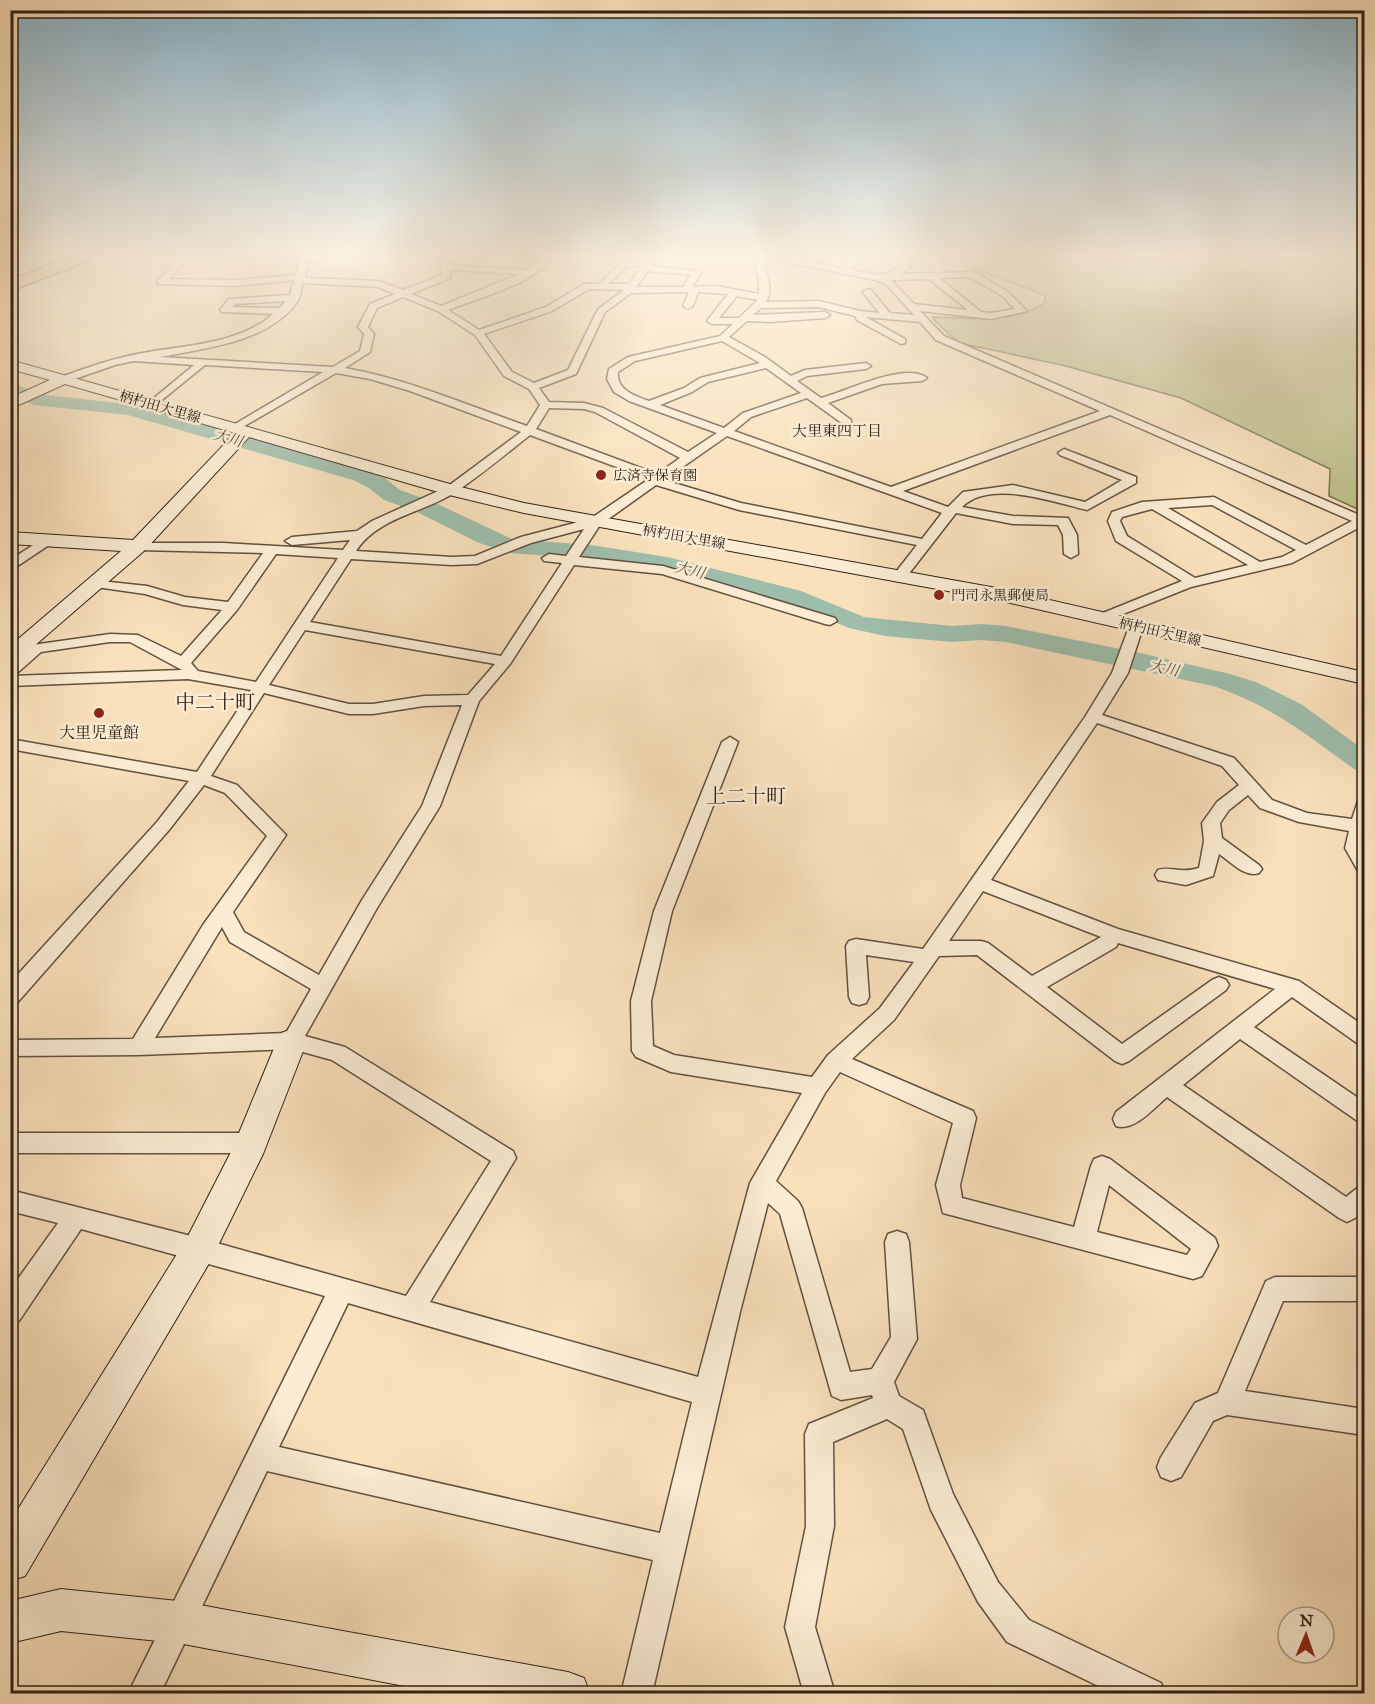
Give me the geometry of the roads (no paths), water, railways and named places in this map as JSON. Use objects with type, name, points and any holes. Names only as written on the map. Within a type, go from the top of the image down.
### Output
[{"type":"main road","name":"柄杓田大里線","points":[[10,364],[451,490],[595,522],[1002,594],[1136,627],[1365,678]]},
{"type":"main road","points":[[18,399],[65,379]]},
{"type":"main road","points":[[10,657],[138,546],[240,431]]},
{"type":"main road","points":[[10,538],[44,542],[138,546]]},
{"type":"main road","points":[[10,1561],[199,1249],[251,1143],[292,1041]]},
{"type":"main road","points":[[10,1622],[61,1610],[178,1622],[568,1694]]},
{"type":"street","points":[[65,379],[131,358],[233,340],[248,334]]},
{"type":"street","points":[[240,431],[365,352],[369,334]]},
{"type":"street","points":[[478,334],[508,374],[532,387],[546,405]]},
{"type":"street","points":[[532,387],[572,372],[590,334]]},
{"type":"street","points":[[728,334],[723,338],[624,363],[613,370],[612,379],[618,390],[633,399],[951,510],[1013,520],[1063,521],[1070,535],[1071,554]]},
{"type":"street","points":[[888,334],[901,341]]},
{"type":"street","points":[[936,334],[940,338],[1108,412],[1364,521]]},
{"type":"street","points":[[723,338],[768,364],[847,422]]},
{"type":"street","points":[[131,358],[336,370],[372,376],[414,389],[656,479],[739,506],[925,543]]},
{"type":"street","points":[[152,405],[202,363]]},
{"type":"street","points":[[649,405],[688,390],[704,380],[768,364]]},
{"type":"street","points":[[790,380],[805,373],[866,366]]},
{"type":"street","points":[[819,402],[838,398],[860,387],[889,379],[922,378]]},
{"type":"street","points":[[138,546],[273,549],[452,561],[477,560],[495,555],[526,540],[595,522],[747,415],[809,394]]},
{"type":"street","points":[[10,997],[163,826],[201,778],[258,687],[302,625],[360,535],[377,524],[451,490],[529,431],[546,405]]},
{"type":"street","points":[[546,405],[584,406],[599,410],[688,457]]},
{"type":"street","points":[[892,491],[1108,412]]},
{"type":"street","points":[[899,577],[951,510],[967,495],[1013,489],[1087,506],[1132,480],[1064,453]]},
{"type":"street","points":[[1193,582],[1121,538],[1114,521],[1116,515],[1142,506],[1214,501],[1306,550]]},
{"type":"street","points":[[1154,505],[1254,563]]},
{"type":"street","points":[[1103,618],[1193,582],[1287,560],[1364,521]]},
{"type":"street","points":[[292,1041],[369,905],[431,806],[472,700],[505,661],[595,522]]},
{"type":"street","points":[[224,547],[360,535]]},
{"type":"street","points":[[10,567],[44,542]]},
{"type":"street","points":[[183,663],[232,607],[273,549]]},
{"type":"street","points":[[549,558],[663,570],[830,621]]},
{"type":"street","points":[[96,583],[147,590],[183,601],[232,607]]},
{"type":"street","points":[[302,625],[505,661]]},
{"type":"street","points":[[636,1694],[727,1312],[762,1184],[817,1087],[836,1061],[887,1014],[1093,717],[1120,673],[1136,627]]},
{"type":"street","points":[[10,672],[37,648],[110,638],[133,638],[183,663],[198,676]]},
{"type":"street","points":[[10,681],[188,674],[258,687],[349,709],[472,700]]},
{"type":"street","points":[[1093,717],[1228,762],[1266,804],[1296,814],[1362,826]]},
{"type":"street","points":[[730,742],[663,911],[641,1001],[643,1051],[671,1063],[817,1087]]},
{"type":"street","points":[[10,744],[201,778],[231,789],[277,834],[223,911],[139,1047]]},
{"type":"street","points":[[1164,874],[1186,879],[1207,872],[1213,841],[1211,823],[1223,806],[1248,786]]},
{"type":"street","points":[[1365,805],[1362,826],[1354,848],[1365,867]]},
{"type":"street","points":[[1213,841],[1253,869]]},
{"type":"street","points":[[980,883],[1112,934],[1292,986],[1365,1024]]},
{"type":"street","points":[[223,911],[237,937],[322,986]]},
{"type":"street","points":[[1032,986],[1109,942]]},
{"type":"street","points":[[859,997],[856,946],[931,953],[981,948],[1122,1055],[1219,985]]},
{"type":"street","points":[[1124,1119],[1292,986]]},
{"type":"street","points":[[1292,986],[1365,1037]]},
{"type":"street","points":[[1239,1028],[1365,1113]]},
{"type":"street","points":[[10,1048],[139,1047],[292,1041],[338,1053],[505,1158],[412,1308]]},
{"type":"street","points":[[836,1061],[965,1118],[948,1185],[951,1206],[1083,1240],[1194,1268],[1206,1246],[1102,1166],[1083,1240]]},
{"type":"street","points":[[1167,1085],[1347,1211],[1365,1196]]},
{"type":"street","points":[[10,1143],[251,1143]]},
{"type":"street","points":[[762,1184],[790,1208],[841,1387],[885,1393],[913,1420],[942,1500],[988,1592],[1018,1631],[1150,1694]]},
{"type":"street","points":[[10,1200],[199,1249],[708,1393]]},
{"type":"street","points":[[10,1312],[76,1217]]},
{"type":"street","points":[[820,1694],[800,1627],[820,1526],[819,1434],[885,1393],[904,1339],[897,1242]]},
{"type":"street","points":[[144,1694],[342,1289]]},
{"type":"street","points":[[1227,1402],[1275,1289],[1365,1289]]},
{"type":"street","points":[[1171,1467],[1204,1412],[1227,1402],[1365,1422]]},
{"type":"street","points":[[260,1456],[671,1550]]},
{"type":"waterway","name":"大川","points":[[10,386],[22,395],[34,399],[130,409],[360,476],[377,483],[392,495],[423,506],[508,546],[591,552],[667,564],[792,596],[858,623],[885,628],[952,634],[982,632],[1006,634],[1221,680],[1246,688],[1291,710],[1364,763]]},
{"type":"place","name":"広済寺保育園","points":[[601,475]]},
{"type":"place","name":"門司永黒郵便局","points":[[939,595]]},
{"type":"place","name":"大里児童館","points":[[99,713]]},
{"type":"district","name":"大里東四丁目","points":[[837,431]]},
{"type":"district","name":"中二十町","points":[[215,702]]},
{"type":"district","name":"上二十町","points":[[746,796]]}]
